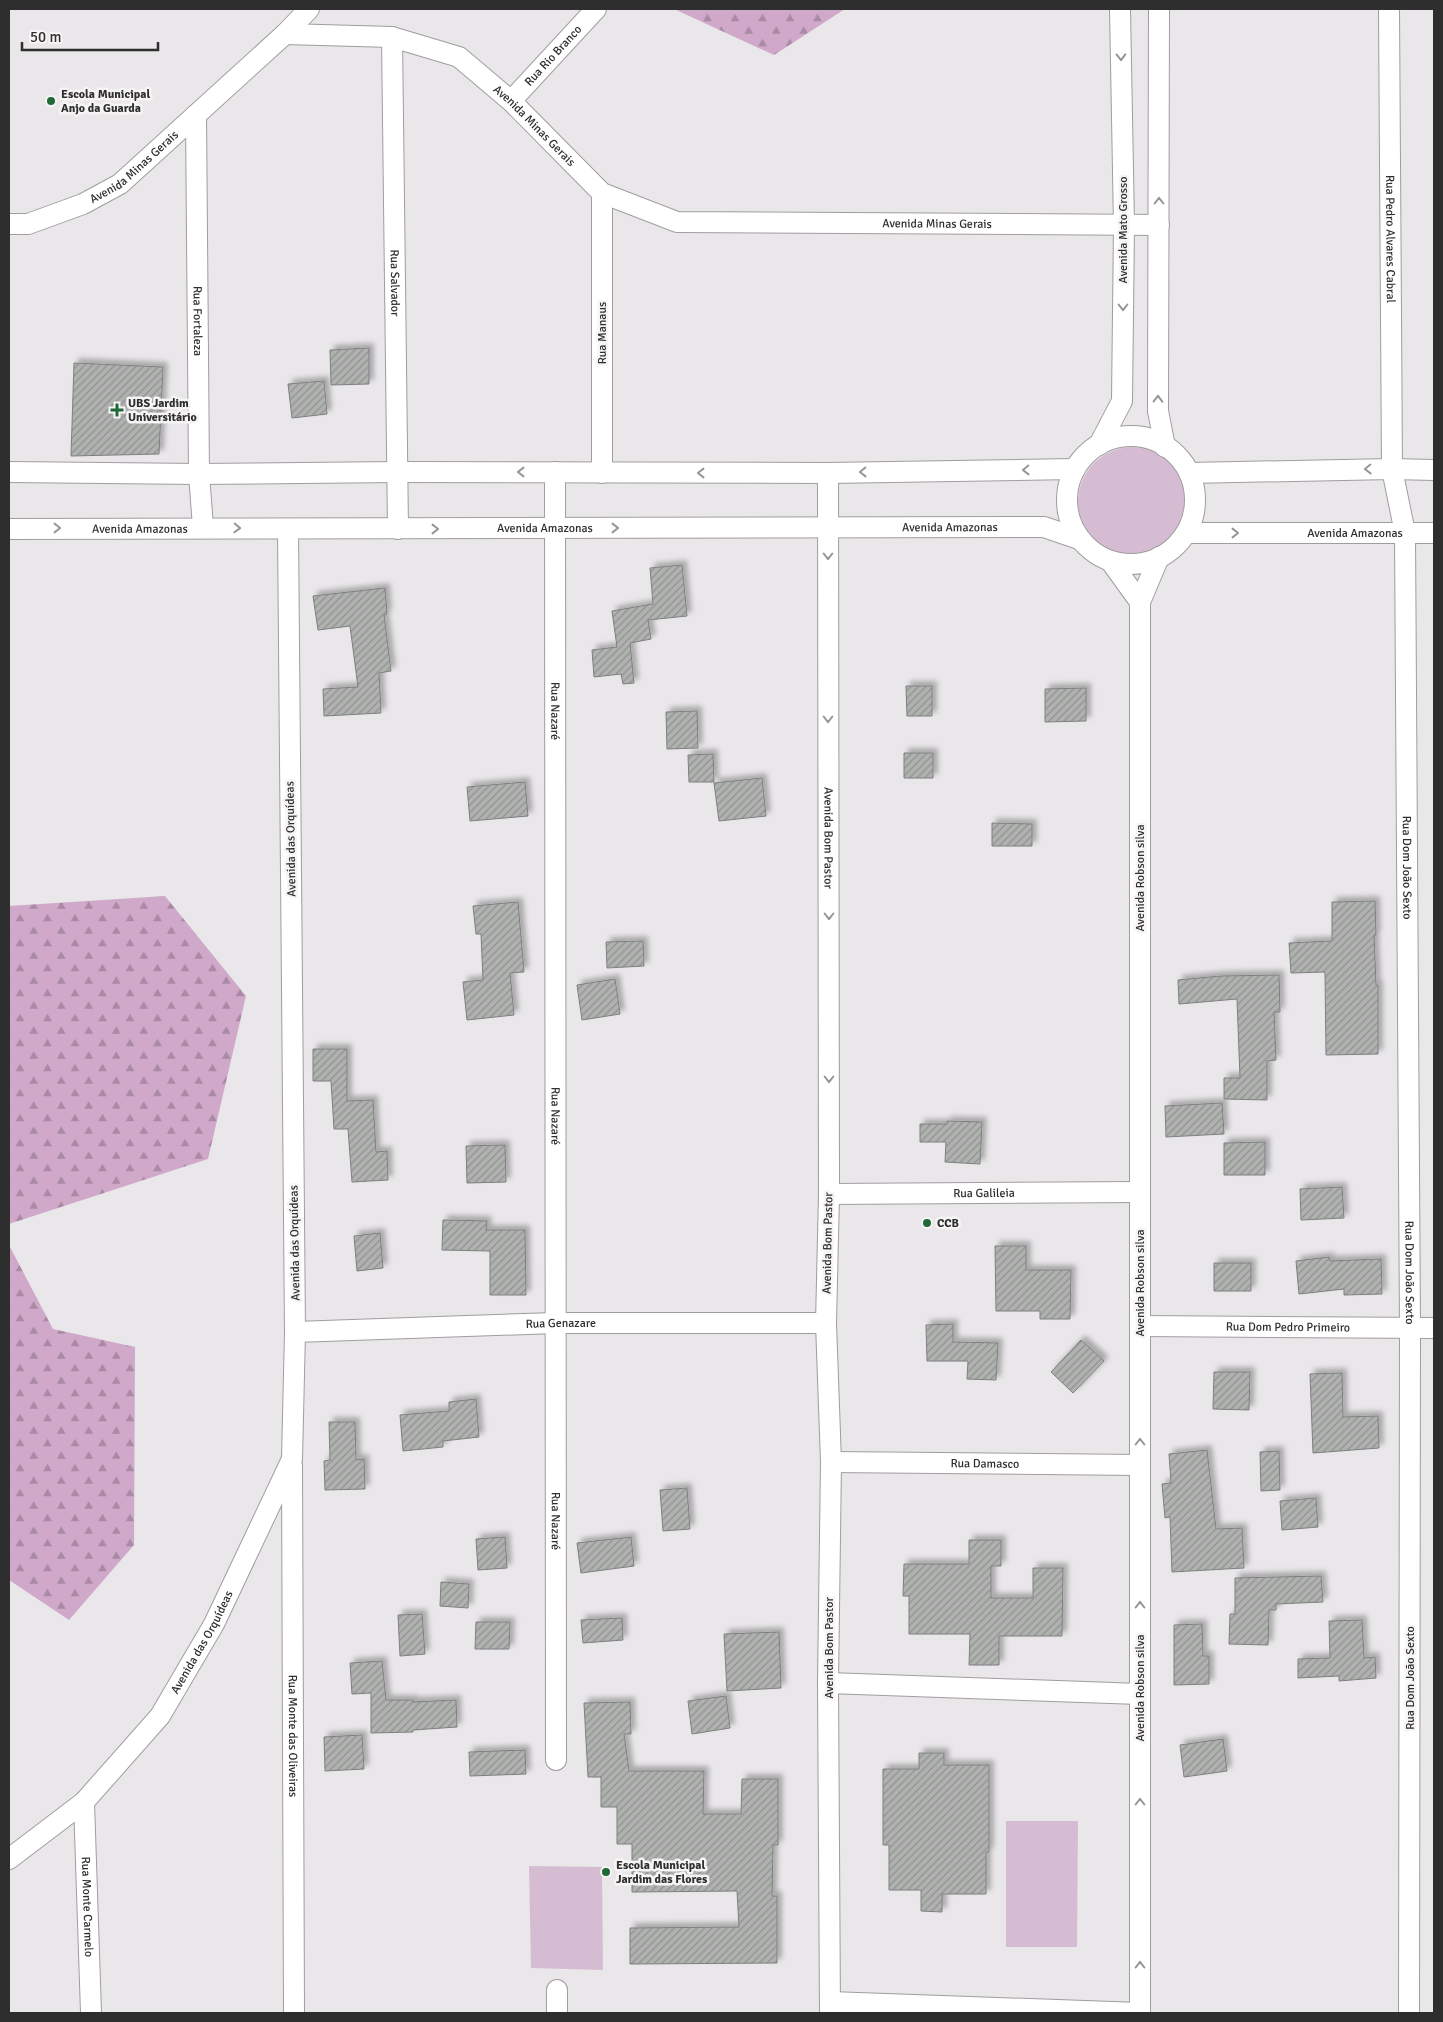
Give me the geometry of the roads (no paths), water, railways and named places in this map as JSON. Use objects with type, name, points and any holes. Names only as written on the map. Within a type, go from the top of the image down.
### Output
[{"type":"street","points":[[285,34],[308,9]]},
{"type":"street","name":"Rua Rio Branco","points":[[511,100],[596,9]]},
{"type":"street","name":"Avenida Mato Grosso","points":[[1099,445],[1122,401],[1124,225],[1120,9]]},
{"type":"street","points":[[1159,9],[1160,225],[1158,410],[1165,446]]},
{"type":"street","name":"Rua Pedro Alvares Cabral","points":[[1389,9],[1392,469],[1405,533]]},
{"type":"street","name":"Avenida Minas Gerais","points":[[9,224],[28,224],[84,204],[120,184],[285,34],[392,37],[458,57],[511,100],[602,193],[677,222],[1160,225]]},
{"type":"street","name":"Rua Salvador","points":[[392,37],[398,529]]},
{"type":"street","name":"Rua Fortaleza","points":[[196,115],[199,474],[203,527]]},
{"type":"street","name":"Rua Manaus","points":[[602,193],[602,472]]},
{"type":"street","points":[[1132,436],[1149,439],[1165,446],[1179,458],[1189,473],[1195,493],[1194,514],[1186,533],[1171,550],[1152,561],[1130,565],[1110,562],[1093,553],[1079,539],[1066,504],[1068,486],[1075,469],[1085,455],[1099,445],[1115,438],[1132,436]]},
{"type":"street","points":[[9,472],[199,474],[397,472],[828,473],[1075,469]]},
{"type":"street","points":[[1189,473],[1392,469],[1434,470]]},
{"type":"street","name":"Rua Nazaré","points":[[554,472],[556,1760]]},
{"type":"street","name":"Avenida Bom Pastor","points":[[828,473],[829,1194],[826,1323],[831,1462],[828,1683],[830,2008]]},
{"type":"street","name":"Avenida Amazonas","points":[[9,529],[203,527],[288,529],[554,529],[1044,527],[1079,539]]},
{"type":"street","name":"Avenida das Orquídeas","points":[[9,1859],[84,1802],[160,1716],[214,1624],[292,1459],[296,1332],[288,529]]},
{"type":"street","name":"Avenida Amazonas","points":[[1186,533],[1434,533]]},
{"type":"street","name":"Rua Dom João Sexto","points":[[1405,533],[1410,1328],[1409,2013]]},
{"type":"street","name":"Avenida Robson silva","points":[[1140,2013],[1140,602],[1159,557]]},
{"type":"street","points":[[1110,562],[1140,602]]},
{"type":"street","name":"Rua Galileia","points":[[829,1194],[1140,1192]]},
{"type":"street","name":"Rua Genazare","points":[[296,1332],[555,1323],[826,1323]]},
{"type":"street","name":"Rua Dom Pedro Primeiro","points":[[1140,1326],[1434,1328]]},
{"type":"street","name":"Rua Monte das Oliveiras","points":[[292,1459],[294,2013]]},
{"type":"street","name":"Rua Damasco","points":[[831,1462],[1140,1465]]},
{"type":"street","points":[[828,1683],[1140,1694]]},
{"type":"street","name":"Rua Monte Carmelo","points":[[84,1802],[91,2013]]},
{"type":"street","points":[[557,1990],[557,2013]]},
{"type":"street","points":[[830,2008],[1140,2013]]},
{"type":"place","name":"Escola Municipal Anjo da Guarda","points":[[51,101]]},
{"type":"place","name":"UBS Jardim Universitário","points":[[117,410]]},
{"type":"place","name":"CCB","points":[[927,1223]]},
{"type":"place","name":"Escola Municipal Jardim das Flores","points":[[606,1872]]}]
